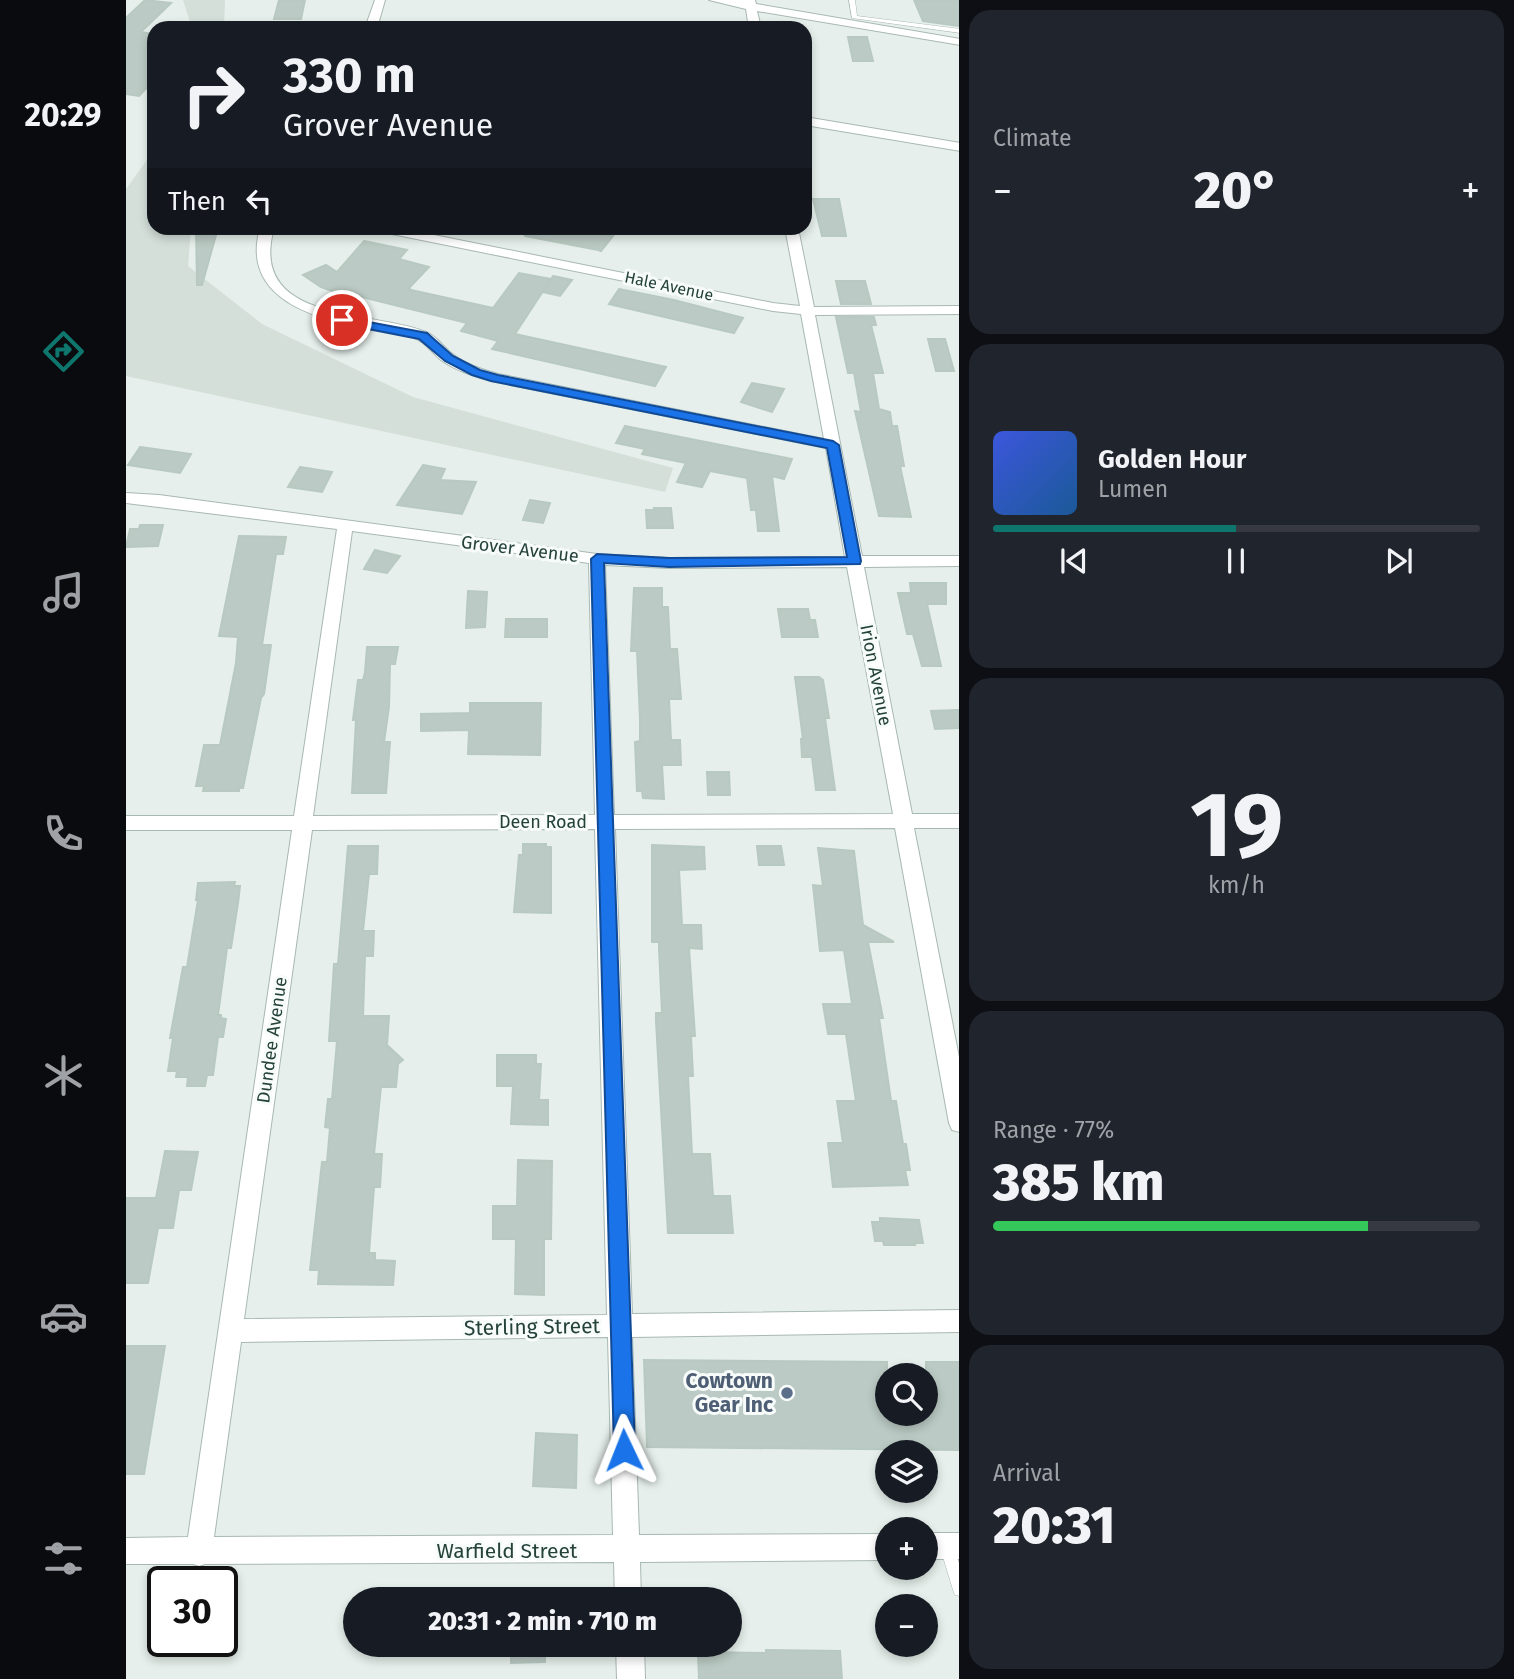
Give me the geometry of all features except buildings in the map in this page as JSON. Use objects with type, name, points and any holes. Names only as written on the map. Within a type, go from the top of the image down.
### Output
[{"type":"street","points":[[373,21],[380,0]]},
{"type":"street","points":[[714,0],[751,3],[959,42]]},
{"type":"street","points":[[751,3],[754,21]]},
{"type":"street","points":[[812,122],[959,147]]},
{"type":"street","points":[[265,235],[262,251],[270,277],[288,296],[318,312],[342,320],[423,336],[449,359],[476,372],[833,445]]},
{"type":"street","name":"Hale Avenue","points":[[416,235],[750,303],[808,311],[959,310]]},
{"type":"street","name":"Irion Avenue","points":[[793,235],[959,1123]]},
{"type":"street","name":"Grover Avenue","points":[[126,498],[159,500],[597,559],[669,563],[959,561]]},
{"type":"street","name":"Dundee Avenue","points":[[199,1553],[345,527]]},
{"type":"street","points":[[597,559],[628,1587]]},
{"type":"street","name":"Deen Road","points":[[126,823],[959,821]]},
{"type":"street","name":"Sterling Street","points":[[230,1331],[959,1321]]},
{"type":"street","name":"Warfield Street","points":[[126,1551],[199,1553],[875,1547]]},
{"type":"street","points":[[630,1657],[631,1679]]},
{"type":"lane","points":[[852,0],[850,20],[959,31]]},
{"type":"lane","points":[[944,1546],[959,1590]]},
{"type":"shaded area","points":[[183,0],[225,0],[224,21],[190,21]]},
{"type":"shaded area","points":[[147,160],[147,235],[190,235],[188,266],[262,324],[413,397],[673,468],[665,492],[126,376],[126,189]]},
{"type":"place","name":"Cowtown Gear Inc","points":[[787,1393]]},
{"type":"route","points":[[342,320],[423,336],[449,359],[496,378],[833,445],[855,561],[669,563],[597,559],[624,1450]]}]
